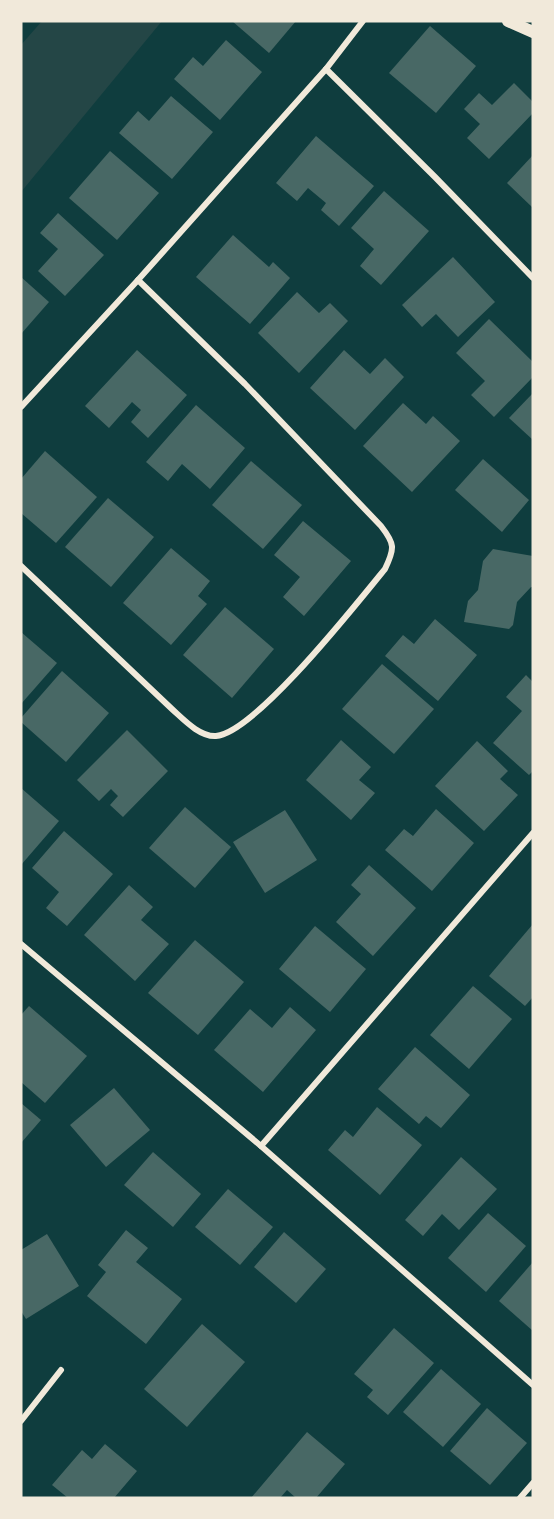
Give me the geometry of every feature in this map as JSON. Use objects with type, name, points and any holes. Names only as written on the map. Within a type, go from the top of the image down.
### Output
[{"type":"main road","points":[[508,21],[533,32]]},
{"type":"street","points":[[21,407],[326,69],[363,21]]},
{"type":"street","points":[[326,69],[533,278]]},
{"type":"street","points":[[21,566],[173,710],[192,726],[208,735],[215,736],[230,733],[243,724],[308,662],[385,569],[392,554],[392,541],[381,526],[245,384],[138,280]]},
{"type":"street","points":[[261,1146],[533,833]]},
{"type":"street","points":[[21,944],[261,1146],[533,1385]]},
{"type":"street","points":[[21,1420],[61,1370]]},
{"type":"street","points":[[520,1498],[533,1484]]},
{"type":"shaded area","points":[[42,21],[162,21],[21,192],[21,45]]},
{"type":"building","points":[[232,21],[296,21],[269,53]]},
{"type":"building","points":[[430,26],[476,66],[436,113],[389,73]]},
{"type":"building","points":[[226,40],[262,72],[220,120],[174,79],[193,57],[203,66]]},
{"type":"building","points":[[514,83],[533,102],[533,113],[489,159],[467,138],[480,124],[464,109],[479,93],[492,105]]},
{"type":"building","points":[[171,96],[213,132],[172,179],[119,133],[138,111],[149,121]]},
{"type":"building","points":[[316,136],[374,186],[339,226],[321,210],[326,203],[308,188],[297,201],[276,183]]},
{"type":"building","points":[[110,151],[159,193],[117,240],[69,198]]},
{"type":"building","points":[[533,155],[533,208],[507,183]]},
{"type":"building","points":[[384,191],[429,231],[381,285],[360,266],[374,249],[351,228]]},
{"type":"building","points":[[58,213],[104,255],[65,296],[38,271],[58,249],[40,233]]},
{"type":"building","points":[[233,235],[269,267],[273,262],[290,278],[250,324],[196,277]]},
{"type":"building","points":[[453,257],[495,302],[458,337],[436,314],[422,327],[402,305]]},
{"type":"building","points":[[21,277],[49,302],[21,334]]},
{"type":"building","points":[[297,292],[319,313],[330,303],[348,321],[299,373],[258,333]]},
{"type":"building","points":[[489,319],[533,362],[533,377],[494,417],[471,395],[485,381],[456,353]]},
{"type":"building","points":[[137,350],[187,395],[148,438],[131,422],[141,410],[132,402],[109,428],[85,406]]},
{"type":"building","points":[[344,350],[370,374],[385,358],[404,377],[355,430],[310,388]]},
{"type":"building","points":[[533,393],[533,440],[509,418]]},
{"type":"building","points":[[403,403],[426,424],[433,416],[460,441],[412,492],[363,446]]},
{"type":"building","points":[[196,405],[245,448],[210,489],[182,464],[168,481],[146,462]]},
{"type":"building","points":[[45,451],[97,497],[56,543],[21,513],[21,479]]},
{"type":"building","points":[[483,459],[529,500],[502,532],[455,490]]},
{"type":"building","points":[[251,461],[302,505],[263,549],[212,505]]},
{"type":"building","points":[[108,498],[154,537],[111,587],[65,547]]},
{"type":"building","points":[[303,521],[351,561],[304,616],[283,597],[300,577],[274,555]]},
{"type":"building","points":[[171,548],[210,581],[198,596],[207,604],[171,645],[123,603]]},
{"type":"building","points":[[493,549],[533,556],[533,587],[517,602],[513,625],[509,629],[464,622],[468,601],[478,590],[483,561]]},
{"type":"building","points":[[225,607],[274,649],[232,698],[183,655]]},
{"type":"building","points":[[435,619],[477,655],[438,701],[385,656],[403,635],[414,644]]},
{"type":"building","points":[[21,632],[57,663],[21,704]]},
{"type":"building","points":[[382,664],[434,709],[394,754],[342,709]]},
{"type":"building","points":[[62,671],[109,713],[66,762],[21,722],[21,718]]},
{"type":"building","points":[[526,675],[533,682],[533,771],[529,775],[493,743],[522,711],[506,697]]},
{"type":"building","points":[[127,730],[168,771],[123,817],[110,805],[118,796],[111,789],[99,801],[77,780]]},
{"type":"building","points":[[341,740],[371,767],[359,780],[375,793],[351,820],[306,780]]},
{"type":"building","points":[[477,741],[508,771],[500,779],[518,795],[484,831],[435,786]]},
{"type":"building","points":[[21,788],[59,821],[21,865]]},
{"type":"building","points":[[185,807],[231,847],[195,888],[149,848]]},
{"type":"building","points":[[436,809],[474,843],[432,891],[385,850],[404,829],[413,836]]},
{"type":"building","points":[[285,810],[317,860],[265,893],[233,842]]},
{"type":"building","points":[[64,831],[113,874],[67,926],[46,908],[59,892],[32,868]]},
{"type":"building","points":[[369,865],[416,908],[373,956],[336,922],[361,894],[351,885]]},
{"type":"building","points":[[129,885],[153,907],[141,920],[169,944],[135,981],[84,935]]},
{"type":"building","points":[[533,924],[533,997],[525,1006],[489,976]]},
{"type":"building","points":[[315,926],[366,969],[330,1012],[279,969]]},
{"type":"building","points":[[195,940],[244,982],[198,1035],[148,993]]},
{"type":"building","points":[[473,986],[512,1019],[469,1069],[430,1035]]},
{"type":"building","points":[[29,1006],[87,1056],[45,1103],[21,1082],[21,1015]]},
{"type":"building","points":[[290,1007],[316,1030],[263,1092],[214,1050],[250,1009],[272,1028]]},
{"type":"building","points":[[415,1047],[470,1095],[441,1128],[426,1116],[419,1124],[378,1089]]},
{"type":"building","points":[[114,1088],[150,1130],[106,1167],[70,1125]]},
{"type":"building","points":[[21,1103],[41,1120],[21,1143]]},
{"type":"building","points":[[377,1107],[422,1145],[380,1195],[328,1150],[345,1130],[353,1137]]},
{"type":"building","points":[[153,1152],[201,1194],[173,1227],[124,1185]]},
{"type":"building","points":[[461,1157],[497,1189],[459,1230],[442,1214],[423,1236],[405,1220]]},
{"type":"building","points":[[228,1189],[273,1227],[240,1265],[195,1227]]},
{"type":"building","points":[[488,1213],[526,1246],[486,1292],[448,1258]]},
{"type":"building","points":[[126,1230],[148,1248],[136,1262],[182,1299],[146,1344],[87,1296],[106,1272],[98,1265]]},
{"type":"building","points":[[284,1232],[326,1269],[296,1303],[254,1267]]},
{"type":"building","points":[[47,1234],[79,1286],[26,1319],[21,1311],[21,1250]]},
{"type":"building","points":[[533,1262],[533,1331],[499,1301]]},
{"type":"building","points":[[202,1324],[245,1362],[187,1427],[144,1389]]},
{"type":"building","points":[[394,1328],[434,1363],[388,1415],[367,1397],[373,1390],[354,1374]]},
{"type":"building","points":[[441,1369],[481,1404],[443,1447],[403,1412]]},
{"type":"building","points":[[487,1408],[527,1443],[490,1485],[450,1451]]},
{"type":"building","points":[[307,1432],[345,1464],[316,1498],[296,1498],[287,1490],[280,1498],[251,1498]]},
{"type":"building","points":[[105,1444],[137,1471],[114,1498],[68,1498],[52,1485],[82,1450],[92,1459]]}]
